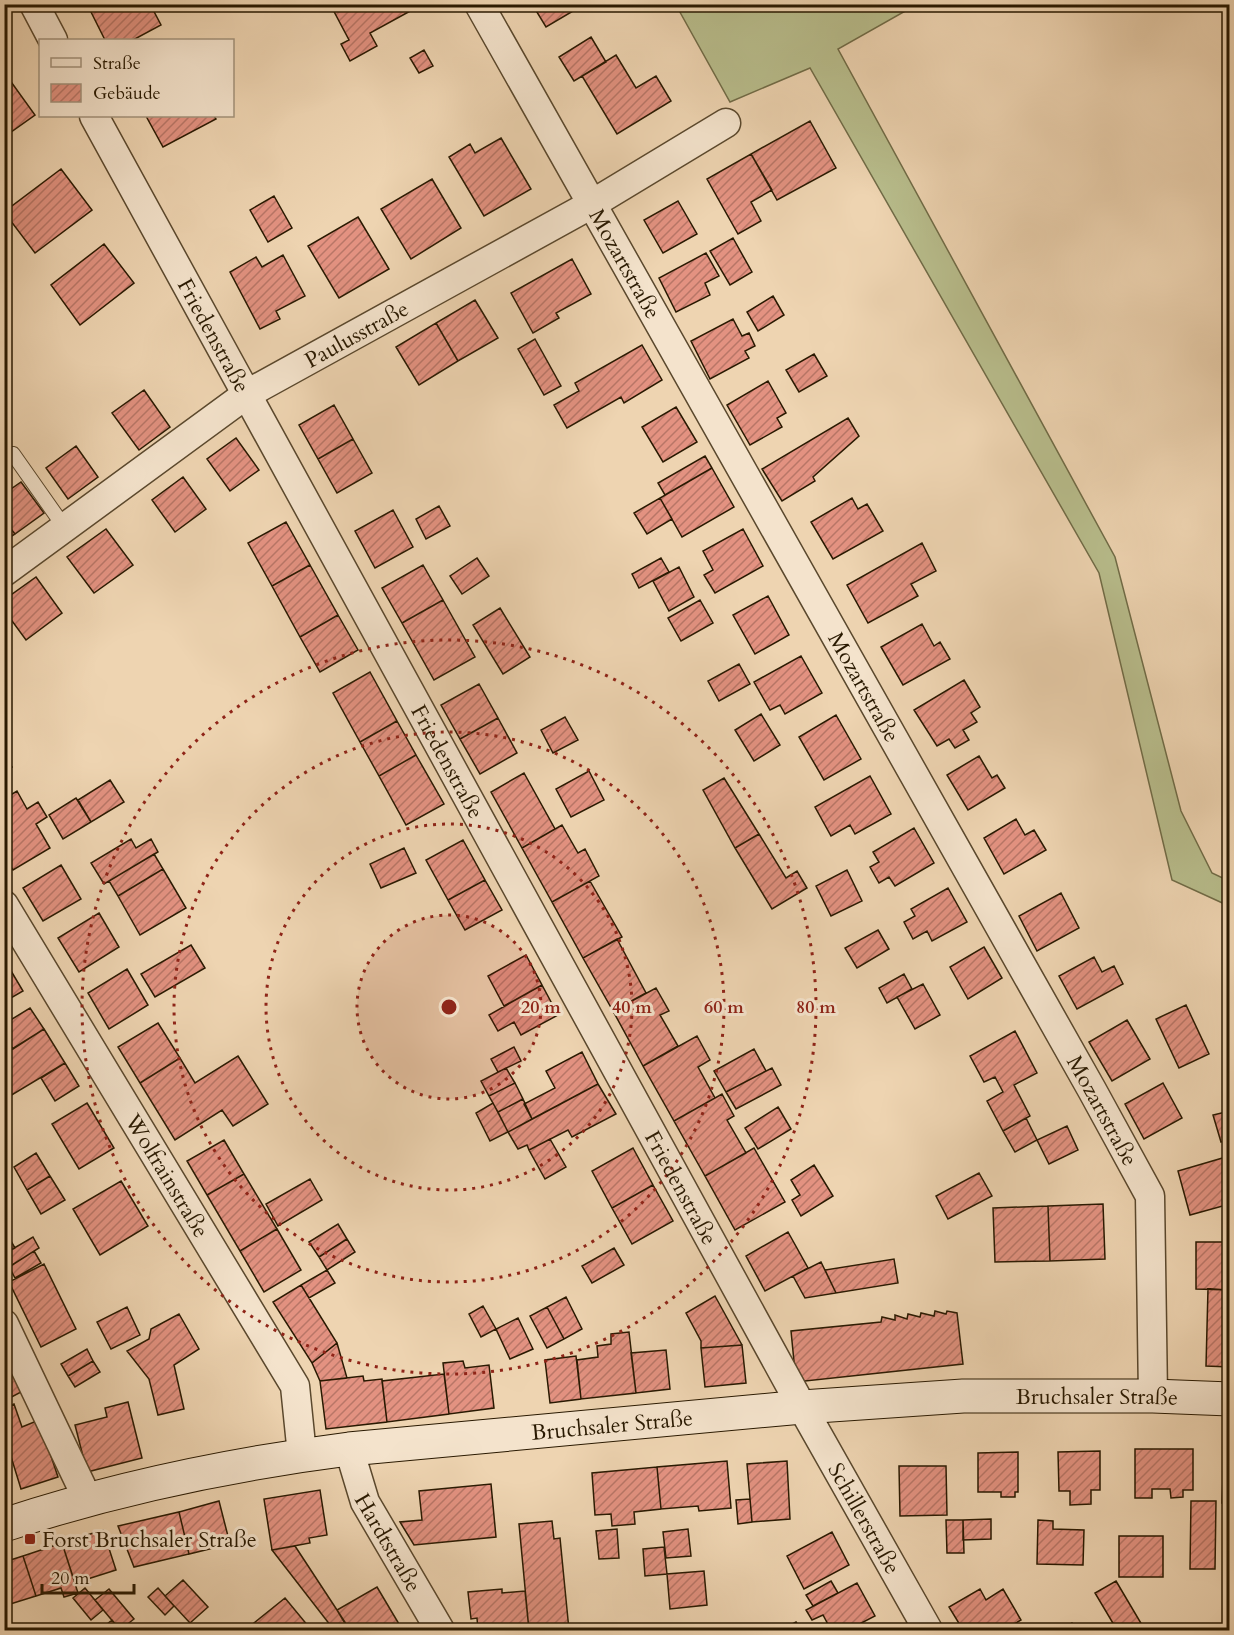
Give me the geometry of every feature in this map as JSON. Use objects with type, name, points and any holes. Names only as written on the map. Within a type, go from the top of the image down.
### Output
[{"type":"street","points":[[34,4],[52,39]]},
{"type":"street","name":"Mozartstraße","points":[[479,4],[1150,1196],[1152,1396]]},
{"type":"street","name":"Friedenstraße","points":[[95,117],[802,1407]]},
{"type":"street","name":"Paulusstraße","points":[[4,572],[247,394],[592,204],[726,123]]},
{"type":"street","name":"Wolfrainstraße","points":[[4,905],[295,1386],[302,1455]]},
{"type":"street","points":[[4,1324],[88,1500]]},
{"type":"street","name":"Bruchsaler Straße","points":[[4,1525],[88,1500],[184,1477],[302,1455],[349,1449],[802,1407],[963,1396],[1152,1396],[1230,1399]]},
{"type":"street","name":"Schillerstraße","points":[[802,1407],[928,1630]]},
{"type":"street","name":"Hardtstraße","points":[[349,1449],[365,1502],[440,1630]]},
{"type":"lane","points":[[13,454],[64,528]]},
{"type":"green space","points":[[676,5],[916,5],[838,49],[1115,557],[1181,811],[1212,873],[1229,881],[1229,906],[1172,880],[1099,573],[810,68],[730,102]]},
{"type":"building","points":[[87,4],[150,4],[161,25],[135,39],[104,39]]},
{"type":"building","points":[[330,4],[423,4],[370,33],[377,46],[350,61],[341,44],[349,40]]},
{"type":"building","points":[[532,4],[585,4],[546,27]]},
{"type":"building","points":[[591,37],[606,62],[574,81],[559,57]]},
{"type":"building","points":[[424,50],[433,66],[419,73],[410,58]]},
{"type":"building","points":[[616,55],[636,88],[656,76],[671,101],[617,134],[582,76]]},
{"type":"building","points":[[4,72],[35,115],[4,137]]},
{"type":"building","points":[[147,117],[215,117],[216,119],[163,147]]},
{"type":"building","points":[[810,121],[836,168],[777,200],[751,154]]},
{"type":"building","points":[[501,138],[531,189],[484,216],[449,157],[470,144],[475,153]]},
{"type":"building","points":[[751,154],[772,190],[751,202],[761,221],[738,234],[707,179]]},
{"type":"building","points":[[61,169],[92,210],[35,253],[4,212]]},
{"type":"building","points":[[432,179],[461,228],[411,259],[381,209]]},
{"type":"building","points":[[274,196],[292,228],[268,242],[250,210]]},
{"type":"building","points":[[678,201],[697,234],[663,253],[644,220]]},
{"type":"building","points":[[358,217],[389,269],[339,298],[308,246]]},
{"type":"building","points":[[733,238],[752,272],[730,285],[710,251]]},
{"type":"building","points":[[104,244],[134,283],[80,325],[51,285]]},
{"type":"building","points":[[706,253],[719,276],[705,283],[710,295],[676,312],[659,278]]},
{"type":"building","points":[[283,255],[305,296],[276,311],[280,319],[260,329],[230,272],[256,257],[262,267]]},
{"type":"building","points":[[572,259],[591,294],[556,313],[559,318],[533,333],[511,293]]},
{"type":"building","points":[[773,296],[784,315],[758,331],[747,312]]},
{"type":"building","points":[[475,300],[498,338],[458,361],[436,323]]},
{"type":"building","points":[[733,319],[742,336],[749,333],[755,346],[745,351],[749,358],[710,379],[691,341]]},
{"type":"building","points":[[436,323],[458,361],[419,385],[396,347]]},
{"type":"building","points":[[535,339],[561,386],[544,395],[518,349]]},
{"type":"building","points":[[642,345],[662,380],[624,403],[621,397],[567,428],[554,405],[579,391],[575,383]]},
{"type":"building","points":[[814,354],[827,376],[799,392],[786,370]]},
{"type":"building","points":[[768,381],[786,413],[777,418],[782,427],[750,445],[727,405]]},
{"type":"building","points":[[144,390],[170,427],[139,450],[112,413]]},
{"type":"building","points":[[334,405],[353,439],[318,459],[299,425]]},
{"type":"building","points":[[676,407],[697,442],[663,462],[642,427]]},
{"type":"building","points":[[848,418],[859,436],[813,477],[815,481],[782,501],[762,469]]},
{"type":"building","points":[[236,438],[259,470],[230,491],[207,459]]},
{"type":"building","points":[[353,439],[372,473],[337,493],[318,459]]},
{"type":"building","points":[[76,446],[98,477],[68,499],[46,468]]},
{"type":"building","points":[[705,456],[712,468],[665,495],[658,483]]},
{"type":"building","points":[[712,468],[734,507],[682,537],[660,498]]},
{"type":"building","points":[[183,477],[206,509],[175,532],[152,500]]},
{"type":"building","points":[[21,482],[44,513],[15,534],[4,520],[4,494]]},
{"type":"building","points":[[660,498],[672,519],[647,534],[634,513]]},
{"type":"building","points":[[852,498],[858,509],[867,504],[883,531],[833,559],[811,522]]},
{"type":"building","points":[[439,506],[450,526],[426,539],[416,519]]},
{"type":"building","points":[[393,510],[413,547],[375,568],[355,531]]},
{"type":"building","points":[[4,520],[15,534],[4,541]]},
{"type":"building","points":[[286,522],[310,565],[272,586],[248,543]]},
{"type":"building","points":[[106,529],[133,565],[94,593],[67,557]]},
{"type":"building","points":[[743,529],[763,566],[715,593],[704,575],[713,570],[703,551]]},
{"type":"building","points":[[922,543],[936,571],[911,584],[918,596],[868,623],[847,585]]},
{"type":"building","points":[[477,558],[489,576],[462,594],[450,576]]},
{"type":"building","points":[[661,558],[669,572],[639,588],[632,574]]},
{"type":"building","points":[[310,565],[338,615],[300,637],[272,586]]},
{"type":"building","points":[[423,565],[443,600],[402,623],[382,588]]},
{"type":"building","points":[[679,567],[694,597],[669,611],[653,581]]},
{"type":"building","points":[[36,577],[62,613],[26,640],[4,610],[4,600]]},
{"type":"building","points":[[768,596],[789,635],[755,654],[733,615]]},
{"type":"building","points":[[443,600],[475,657],[434,680],[402,623]]},
{"type":"building","points":[[700,600],[713,623],[681,641],[668,618]]},
{"type":"building","points":[[500,608],[530,657],[503,674],[473,625]]},
{"type":"building","points":[[338,615],[358,650],[320,672],[300,637]]},
{"type":"building","points":[[922,624],[934,646],[940,642],[950,659],[903,685],[881,647]]},
{"type":"building","points":[[801,656],[822,693],[785,714],[780,705],[770,710],[754,682]]},
{"type":"building","points":[[739,664],[750,684],[719,701],[708,681]]},
{"type":"building","points":[[370,672],[397,721],[360,742],[333,693]]},
{"type":"building","points":[[964,680],[980,707],[971,713],[977,722],[963,730],[969,740],[955,748],[949,739],[937,746],[914,710]]},
{"type":"building","points":[[479,684],[498,718],[460,739],[441,705]]},
{"type":"building","points":[[761,714],[780,745],[754,761],[735,730]]},
{"type":"building","points":[[836,715],[861,759],[824,780],[799,737]]},
{"type":"building","points":[[565,717],[578,740],[553,753],[541,730]]},
{"type":"building","points":[[498,718],[517,753],[480,774],[460,739]]},
{"type":"building","points":[[397,721],[416,755],[379,776],[360,742]]},
{"type":"building","points":[[4,755],[12,767],[4,772]]},
{"type":"building","points":[[416,755],[444,804],[406,825],[379,776]]},
{"type":"building","points":[[979,756],[992,778],[997,775],[1005,788],[968,810],[947,775]]},
{"type":"building","points":[[589,771],[604,800],[571,817],[556,789]]},
{"type":"building","points":[[524,773],[555,829],[522,848],[491,792]]},
{"type":"building","points":[[870,776],[891,814],[855,834],[850,825],[831,836],[815,807]]},
{"type":"building","points":[[724,778],[759,834],[735,848],[703,790]]},
{"type":"building","points":[[110,780],[124,802],[91,822],[78,800]]},
{"type":"building","points":[[17,791],[27,809],[38,802],[47,817],[36,824],[50,848],[13,870],[4,857],[4,799]]},
{"type":"building","points":[[76,798],[91,822],[63,839],[49,815]]},
{"type":"building","points":[[1016,819],[1025,835],[1034,830],[1046,850],[1004,874],[984,838]]},
{"type":"building","points":[[562,825],[578,853],[585,849],[599,876],[552,902],[522,848]]},
{"type":"building","points":[[914,828],[934,863],[895,886],[889,877],[879,883],[870,867],[879,862],[873,852]]},
{"type":"building","points":[[759,834],[786,878],[797,871],[807,888],[772,909],[735,848]]},
{"type":"building","points":[[131,839],[136,848],[151,839],[158,852],[104,884],[91,863]]},
{"type":"building","points":[[463,840],[485,880],[448,900],[426,860]]},
{"type":"building","points":[[404,848],[416,873],[381,888],[370,864]]},
{"type":"building","points":[[154,854],[163,869],[118,896],[109,881]]},
{"type":"building","points":[[61,865],[81,899],[43,921],[23,888]]},
{"type":"building","points":[[163,869],[186,908],[140,935],[118,896]]},
{"type":"building","points":[[847,870],[862,901],[831,916],[816,886]]},
{"type":"building","points":[[485,880],[502,910],[465,930],[448,900]]},
{"type":"building","points":[[590,881],[622,937],[583,958],[552,902]]},
{"type":"building","points":[[948,888],[967,922],[932,941],[927,931],[913,939],[904,922],[915,916],[911,909]]},
{"type":"building","points":[[1061,893],[1079,928],[1037,951],[1019,916]]},
{"type":"building","points":[[99,913],[119,947],[79,972],[58,938]]},
{"type":"building","points":[[878,930],[889,949],[857,968],[845,948]]},
{"type":"building","points":[[617,939],[646,993],[613,1011],[583,958]]},
{"type":"building","points":[[191,945],[205,968],[155,997],[141,974]]},
{"type":"building","points":[[984,947],[1002,978],[968,999],[950,967]]},
{"type":"building","points":[[526,955],[542,985],[504,1006],[488,976]]},
{"type":"building","points":[[1094,957],[1102,972],[1114,966],[1123,984],[1077,1009],[1059,976]]},
{"type":"building","points":[[4,959],[23,991],[4,1002]]},
{"type":"building","points":[[127,969],[148,1005],[109,1029],[88,993]]},
{"type":"building","points":[[904,974],[912,989],[887,1003],[879,988]]},
{"type":"building","points":[[923,984],[940,1015],[915,1029],[897,997]]},
{"type":"building","points":[[542,985],[558,1015],[521,1035],[514,1022],[498,1031],[489,1015]]},
{"type":"building","points":[[656,988],[669,1011],[660,1015],[678,1046],[643,1066],[613,1011]]},
{"type":"building","points":[[1186,1005],[1209,1054],[1179,1068],[1156,1019]]},
{"type":"building","points":[[30,1008],[44,1029],[13,1049],[4,1036],[4,1024]]},
{"type":"building","points":[[1127,1020],[1150,1059],[1112,1081],[1089,1042]]},
{"type":"building","points":[[158,1023],[180,1058],[140,1083],[118,1047]]},
{"type":"building","points":[[44,1029],[65,1063],[10,1096],[4,1087],[4,1054]]},
{"type":"building","points":[[1015,1031],[1037,1073],[1014,1085],[1030,1116],[1003,1131],[987,1101],[1003,1092],[995,1077],[984,1082],[970,1056]]},
{"type":"building","points":[[697,1036],[710,1060],[698,1067],[715,1098],[674,1121],[643,1066]]},
{"type":"building","points":[[514,1047],[521,1061],[498,1072],[491,1059]]},
{"type":"building","points":[[754,1049],[766,1071],[726,1092],[714,1071]]},
{"type":"building","points":[[582,1052],[598,1084],[532,1119],[524,1104],[555,1088],[546,1071]]},
{"type":"building","points":[[238,1056],[268,1104],[233,1126],[222,1110],[175,1140],[140,1083],[180,1058],[195,1083]]},
{"type":"building","points":[[65,1063],[79,1086],[55,1101],[41,1078]]},
{"type":"building","points":[[506,1068],[515,1083],[489,1096],[481,1081]]},
{"type":"building","points":[[772,1068],[781,1085],[736,1109],[726,1092]]},
{"type":"building","points":[[515,1083],[523,1099],[498,1112],[489,1096]]},
{"type":"building","points":[[1163,1083],[1182,1118],[1144,1139],[1125,1104]]},
{"type":"building","points":[[598,1084],[616,1114],[572,1137],[568,1130],[529,1150],[527,1145],[518,1149],[508,1132]]},
{"type":"building","points":[[722,1094],[734,1116],[727,1120],[746,1153],[705,1176],[674,1121]]},
{"type":"building","points":[[523,1099],[532,1119],[508,1132],[498,1112]]},
{"type":"building","points":[[87,1103],[114,1148],[79,1169],[52,1124]]},
{"type":"building","points":[[493,1103],[508,1132],[490,1141],[476,1113]]},
{"type":"building","points":[[778,1107],[791,1129],[758,1149],[745,1128]]},
{"type":"building","points":[[1230,1111],[1230,1139],[1221,1142],[1213,1115]]},
{"type":"building","points":[[1026,1118],[1037,1140],[1015,1152],[1003,1131]]},
{"type":"building","points":[[1067,1126],[1078,1150],[1049,1164],[1037,1140]]},
{"type":"building","points":[[550,1139],[566,1167],[545,1179],[529,1150]]},
{"type":"building","points":[[224,1140],[244,1174],[207,1195],[187,1161]]},
{"type":"building","points":[[633,1148],[653,1185],[612,1208],[592,1171]]},
{"type":"building","points":[[754,1148],[785,1202],[735,1230],[705,1176]]},
{"type":"building","points":[[36,1153],[50,1176],[27,1190],[14,1167]]},
{"type":"building","points":[[1226,1157],[1230,1169],[1230,1204],[1190,1215],[1178,1171]]},
{"type":"building","points":[[814,1165],[833,1196],[801,1216],[792,1200],[800,1195],[791,1180]]},
{"type":"building","points":[[979,1173],[992,1196],[948,1219],[936,1196]]},
{"type":"building","points":[[244,1174],[277,1229],[240,1251],[207,1195]]},
{"type":"building","points":[[50,1176],[65,1200],[41,1214],[27,1190]]},
{"type":"building","points":[[310,1179],[322,1200],[278,1226],[266,1204]]},
{"type":"building","points":[[121,1181],[148,1226],[100,1255],[73,1209]]},
{"type":"building","points":[[653,1185],[673,1221],[632,1244],[612,1208]]},
{"type":"building","points":[[1103,1204],[1105,1259],[1050,1261],[1048,1206]]},
{"type":"building","points":[[1048,1206],[1050,1261],[995,1262],[993,1208]]},
{"type":"building","points":[[338,1224],[347,1239],[319,1257],[309,1242]]},
{"type":"building","points":[[277,1229],[301,1270],[264,1292],[240,1251]]},
{"type":"building","points":[[788,1232],[808,1268],[765,1291],[746,1256]]},
{"type":"building","points":[[8,1236],[15,1248],[4,1254],[4,1238]]},
{"type":"building","points":[[33,1237],[39,1248],[9,1267],[4,1254]]},
{"type":"building","points":[[347,1239],[355,1252],[327,1270],[319,1257]]},
{"type":"building","points":[[1196,1242],[1230,1242],[1230,1290],[1196,1289]]},
{"type":"building","points":[[614,1248],[624,1265],[592,1283],[582,1266]]},
{"type":"building","points":[[34,1251],[41,1263],[15,1278],[9,1267]]},
{"type":"building","points":[[894,1259],[898,1283],[836,1293],[825,1270]]},
{"type":"building","points":[[821,1262],[836,1293],[805,1298],[793,1276]]},
{"type":"building","points":[[44,1264],[76,1329],[41,1347],[9,1282]]},
{"type":"building","points":[[327,1270],[335,1283],[309,1298],[301,1285]]},
{"type":"building","points":[[301,1285],[337,1343],[312,1363],[273,1302]]},
{"type":"building","points":[[1208,1289],[1230,1290],[1230,1367],[1206,1366]]},
{"type":"building","points":[[715,1296],[742,1345],[701,1348],[701,1341],[686,1313]]},
{"type":"building","points":[[566,1297],[582,1329],[564,1339],[547,1307]]},
{"type":"building","points":[[483,1306],[496,1329],[481,1337],[469,1314]]},
{"type":"building","points":[[127,1307],[140,1335],[111,1349],[97,1322]]},
{"type":"building","points":[[547,1307],[564,1339],[547,1348],[530,1316]]},
{"type":"building","points":[[935,1311],[946,1314],[947,1311],[957,1313],[963,1364],[796,1382],[791,1331],[881,1322],[882,1317],[895,1320],[895,1315],[907,1319],[908,1314],[920,1317],[921,1313],[934,1316]]},
{"type":"building","points":[[179,1314],[199,1349],[174,1365],[184,1409],[158,1415],[149,1379],[127,1351],[149,1339],[151,1329]]},
{"type":"building","points":[[518,1318],[533,1349],[510,1359],[496,1329]]},
{"type":"building","points":[[629,1332],[636,1393],[581,1399],[577,1360],[598,1357],[597,1346],[611,1344],[611,1334]]},
{"type":"building","points":[[337,1343],[347,1378],[320,1381],[312,1363]]},
{"type":"building","points":[[742,1345],[746,1383],[705,1387],[701,1348]]},
{"type":"building","points":[[87,1349],[93,1361],[68,1376],[61,1364]]},
{"type":"building","points":[[666,1350],[670,1389],[636,1393],[631,1353]]},
{"type":"building","points":[[576,1356],[581,1399],[550,1403],[545,1360]]},
{"type":"building","points":[[93,1361],[100,1372],[75,1387],[68,1376]]},
{"type":"building","points":[[463,1361],[465,1368],[489,1365],[494,1408],[449,1414],[443,1363]]},
{"type":"building","points":[[10,1366],[23,1391],[4,1401],[4,1369]]},
{"type":"building","points":[[444,1374],[449,1414],[387,1422],[382,1381]]},
{"type":"building","points":[[363,1376],[364,1381],[382,1379],[387,1422],[326,1429],[320,1381]]},
{"type":"building","points":[[128,1402],[142,1458],[87,1472],[75,1425],[107,1417],[105,1408]]},
{"type":"building","points":[[14,1404],[22,1427],[39,1420],[58,1477],[21,1489],[4,1434],[4,1408]]},
{"type":"building","points":[[1135,1449],[1193,1449],[1193,1490],[1183,1490],[1183,1497],[1171,1498],[1170,1489],[1152,1489],[1152,1498],[1135,1498]]},
{"type":"building","points":[[1100,1451],[1100,1490],[1091,1490],[1091,1504],[1070,1505],[1070,1491],[1059,1491],[1058,1452]]},
{"type":"building","points":[[1018,1452],[1018,1492],[1015,1492],[1015,1497],[1001,1497],[1001,1492],[978,1492],[978,1453]]},
{"type":"building","points":[[1224,1452],[1230,1452],[1230,1503],[1222,1503]]},
{"type":"building","points":[[727,1461],[731,1508],[699,1511],[698,1506],[661,1509],[657,1467]]},
{"type":"building","points":[[787,1461],[790,1519],[752,1522],[747,1464]]},
{"type":"building","points":[[899,1466],[946,1466],[947,1515],[900,1516]]},
{"type":"building","points":[[657,1467],[661,1509],[634,1512],[635,1524],[612,1526],[611,1514],[595,1515],[592,1473]]},
{"type":"building","points":[[491,1484],[496,1537],[414,1545],[400,1522],[422,1520],[419,1491]]},
{"type":"building","points":[[320,1490],[327,1535],[309,1538],[310,1543],[272,1550],[264,1499]]},
{"type":"building","points":[[750,1499],[752,1522],[738,1524],[736,1500]]},
{"type":"building","points":[[219,1501],[230,1544],[189,1554],[179,1512]]},
{"type":"building","points":[[1191,1501],[1216,1501],[1215,1569],[1190,1569]]},
{"type":"building","points":[[179,1512],[189,1554],[134,1567],[118,1526]]},
{"type":"building","points":[[991,1519],[991,1539],[963,1540],[963,1520]]},
{"type":"building","points":[[946,1520],[963,1520],[964,1553],[947,1553]]},
{"type":"building","points":[[1038,1520],[1053,1521],[1053,1529],[1084,1530],[1083,1565],[1037,1564]]},
{"type":"building","points":[[552,1521],[554,1539],[560,1538],[569,1630],[529,1630],[519,1524]]},
{"type":"building","points":[[617,1529],[619,1558],[599,1559],[596,1531]]},
{"type":"building","points":[[688,1529],[691,1556],[666,1558],[663,1532]]},
{"type":"building","points":[[103,1530],[116,1570],[75,1583],[62,1543]]},
{"type":"building","points":[[832,1532],[849,1565],[804,1589],[787,1556]]},
{"type":"building","points":[[1119,1536],[1163,1536],[1163,1577],[1119,1577]]},
{"type":"building","points":[[62,1543],[78,1593],[64,1597],[61,1588],[36,1596],[23,1556]]},
{"type":"building","points":[[295,1546],[349,1630],[334,1630],[272,1550]]},
{"type":"building","points":[[664,1547],[667,1574],[645,1576],[643,1549]]},
{"type":"building","points":[[23,1556],[36,1596],[4,1606],[4,1562]]},
{"type":"building","points":[[704,1571],[707,1605],[670,1609],[667,1574]]},
{"type":"building","points":[[183,1580],[208,1607],[190,1623],[165,1596]]},
{"type":"building","points":[[831,1581],[838,1593],[813,1606],[806,1595]]},
{"type":"building","points":[[1116,1581],[1145,1630],[1117,1630],[1095,1593]]},
{"type":"building","points":[[857,1583],[875,1616],[848,1630],[831,1630],[823,1615],[812,1620],[806,1610]]},
{"type":"building","points":[[377,1587],[399,1624],[388,1630],[350,1630],[337,1610]]},
{"type":"building","points":[[85,1588],[103,1610],[91,1620],[73,1598]]},
{"type":"building","points":[[158,1588],[174,1606],[165,1615],[148,1597]]},
{"type":"building","points":[[109,1589],[134,1619],[120,1630],[95,1600]]},
{"type":"building","points":[[502,1589],[502,1593],[525,1591],[529,1630],[478,1630],[477,1618],[471,1619],[468,1592]]},
{"type":"building","points":[[980,1589],[986,1600],[1003,1589],[1021,1620],[1004,1630],[963,1630],[949,1607]]},
{"type":"building","points":[[285,1598],[309,1627],[304,1630],[259,1630],[254,1623]]},
{"type":"building","points":[[112,1620],[120,1630],[101,1629]]},
{"type":"building","points":[[796,1622],[801,1630],[781,1630]]},
{"type":"building","points":[[1072,1623],[1076,1630],[1059,1630]]},
{"type":"place","name":"Forst Bruchsaler Straße","points":[[30,1539]]}]
